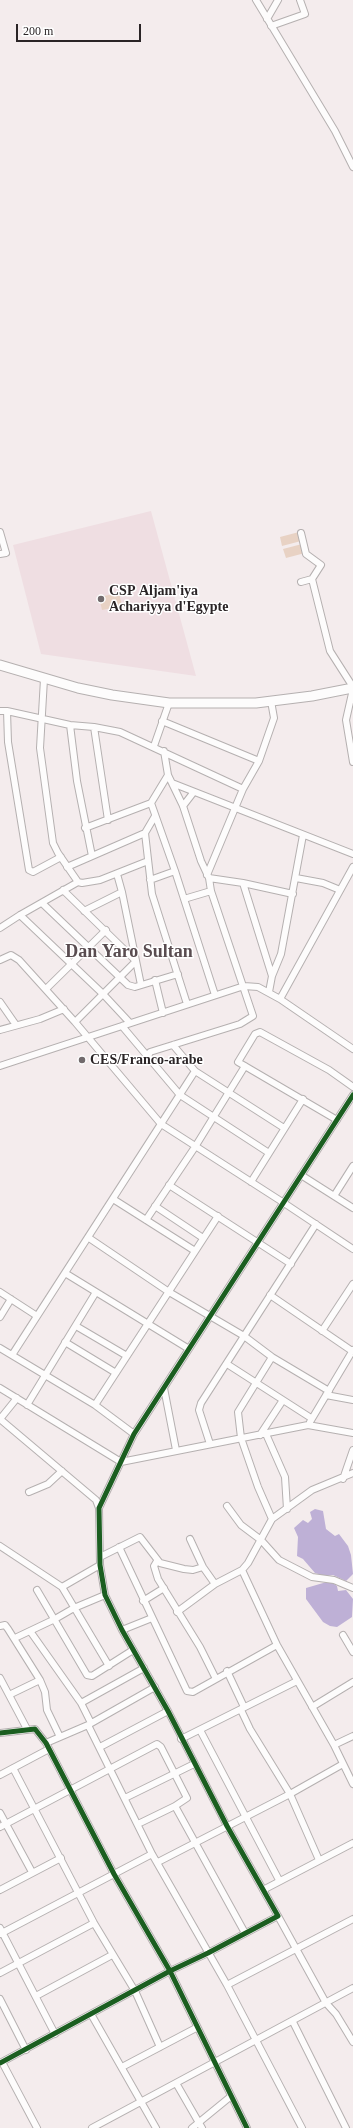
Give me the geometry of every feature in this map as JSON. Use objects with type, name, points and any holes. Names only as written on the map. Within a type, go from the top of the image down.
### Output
[{"type":"highway","points":[[0,665],[44,679],[112,695],[169,703],[229,704],[272,701],[353,688]]},
{"type":"street","points":[[256,0],[335,131],[353,167]]},
{"type":"street","points":[[267,19],[278,0]]},
{"type":"street","points":[[271,26],[305,14],[300,0]]},
{"type":"street","points":[[0,532],[6,553],[0,554]]},
{"type":"street","points":[[301,533],[306,554],[321,565],[312,579],[301,582]]},
{"type":"street","points":[[312,579],[330,651],[353,688],[346,720],[353,762]]},
{"type":"street","points":[[44,679],[40,748],[53,842],[67,867],[78,882]]},
{"type":"street","points":[[208,876],[243,789],[259,761],[274,718],[272,701]]},
{"type":"street","points":[[154,746],[169,703]]},
{"type":"street","points":[[0,711],[7,711],[70,725],[94,727],[120,732],[154,746],[243,789]]},
{"type":"street","points":[[7,711],[8,742],[29,870],[33,872],[61,857]]},
{"type":"street","points":[[162,721],[259,761]]},
{"type":"street","points":[[70,725],[77,781],[85,828],[92,856]]},
{"type":"street","points":[[94,727],[108,820]]},
{"type":"street","points":[[148,1057],[150,1052],[246,1022],[253,1016],[211,891],[208,876],[183,806],[168,775],[164,751]]},
{"type":"street","points":[[85,828],[150,802],[168,775]]},
{"type":"street","points":[[172,783],[193,793],[353,854]]},
{"type":"street","points":[[183,806],[193,793]]},
{"type":"street","points":[[150,802],[175,871],[215,995]]},
{"type":"street","points":[[67,867],[145,833],[155,816]]},
{"type":"street","points":[[145,833],[152,894],[188,1004]]},
{"type":"street","points":[[269,992],[272,976],[281,954],[303,835]]},
{"type":"street","points":[[0,920],[1,928],[20,915],[42,904],[78,882],[87,883],[116,874],[148,861]]},
{"type":"street","points":[[280,999],[353,867]]},
{"type":"street","points":[[150,880],[175,871]]},
{"type":"street","points":[[116,874],[122,892],[141,985]]},
{"type":"street","points":[[208,876],[243,882],[293,894]]},
{"type":"street","points":[[296,878],[322,883],[340,890]]},
{"type":"street","points":[[243,882],[272,976]]},
{"type":"street","points":[[63,890],[106,930],[136,961]]},
{"type":"street","points":[[184,900],[211,891]]},
{"type":"street","points":[[84,911],[122,892]]},
{"type":"street","points":[[42,904],[90,947],[128,985],[135,987],[178,974]]},
{"type":"street","points":[[20,915],[103,994],[130,1023]]},
{"type":"street","points":[[46,989],[106,930]]},
{"type":"street","points":[[0,960],[12,955],[46,989],[161,1124],[195,1147],[284,1202],[353,1249]]},
{"type":"street","points":[[75,1022],[136,961]]},
{"type":"street","points":[[155,980],[163,1013]]},
{"type":"street","points":[[0,1066],[244,986],[255,986],[269,992],[353,1048]]},
{"type":"street","points":[[0,1002],[16,1025]]},
{"type":"street","points":[[0,1030],[40,1019],[64,1010]]},
{"type":"street","points":[[122,1026],[180,1095],[213,1118],[269,1153]]},
{"type":"street","points":[[337,1120],[238,1062],[255,1034],[260,1032],[329,1070],[353,1087]]},
{"type":"street","points":[[173,1045],[195,1071],[284,1128]]},
{"type":"street","points":[[146,1220],[195,1147],[245,1066]]},
{"type":"street","points":[[12,1355],[89,1238],[195,1071]]},
{"type":"street","points":[[99,1508],[134,1434],[353,1095]]},
{"type":"street","points":[[251,1182],[303,1099]]},
{"type":"street","points":[[334,1196],[353,1166]]},
{"type":"street","points":[[301,1176],[353,1208]]},
{"type":"street","points":[[169,1185],[291,1264]]},
{"type":"street","points":[[113,1199],[195,1251]]},
{"type":"street","points":[[155,1206],[203,1238]]},
{"type":"street","points":[[95,1405],[218,1216]]},
{"type":"street","points":[[210,1444],[200,1406],[316,1224]]},
{"type":"street","points":[[89,1238],[169,1292],[244,1336],[272,1357],[327,1393],[353,1400]]},
{"type":"street","points":[[65,1273],[189,1349]]},
{"type":"street","points":[[322,1331],[353,1284]]},
{"type":"street","points":[[0,1292],[37,1316]]},
{"type":"street","points":[[27,1404],[96,1292]]},
{"type":"street","points":[[270,1295],[353,1351],[308,1425]]},
{"type":"street","points":[[0,1317],[11,1299]]},
{"type":"street","points":[[76,1326],[127,1356]]},
{"type":"street","points":[[65,1342],[116,1373]]},
{"type":"street","points":[[0,1348],[95,1405],[134,1434]]},
{"type":"street","points":[[272,1357],[238,1412],[241,1438],[258,1487],[272,1519]]},
{"type":"street","points":[[227,1364],[311,1418]]},
{"type":"street","points":[[0,1388],[121,1462],[308,1425],[353,1433]]},
{"type":"street","points":[[164,1388],[176,1450]]},
{"type":"street","points":[[17,1398],[0,1419],[96,1500],[99,1508],[100,1565],[105,1596],[122,1630],[168,1711],[227,1826],[326,2003],[339,2018],[353,2042]]},
{"type":"street","points":[[263,1434],[283,1400]]},
{"type":"street","points":[[263,1434],[285,1477],[287,1509]]},
{"type":"street","points":[[343,1479],[353,1450]]},
{"type":"street","points":[[29,1492],[48,1484],[62,1471]]},
{"type":"street","points":[[177,1612],[228,1575],[242,1570],[272,1519],[312,1490],[343,1479],[353,1473]]},
{"type":"street","points":[[227,1506],[241,1525],[261,1540],[279,1560],[312,1577],[334,1580],[353,1588]]},
{"type":"street","points":[[100,1557],[140,1537],[154,1553],[157,1561]]},
{"type":"street","points":[[190,1539],[203,1567],[215,1584]]},
{"type":"street","points":[[0,1546],[62,1587],[109,1666]]},
{"type":"street","points":[[119,1547],[187,1691],[193,1692],[227,1671],[277,1645]]},
{"type":"street","points":[[157,1561],[184,1569],[193,1570],[203,1567]]},
{"type":"street","points":[[157,1561],[154,1566],[155,1570],[177,1612],[200,1647],[216,1679]]},
{"type":"street","points":[[62,1587],[100,1565]]},
{"type":"street","points":[[242,1570],[277,1645],[334,1745],[353,1784]]},
{"type":"street","points":[[143,1600],[164,1588]]},
{"type":"street","points":[[37,1590],[87,1675],[92,1676],[133,1650]]},
{"type":"street","points":[[15,1638],[74,1608],[105,1596]]},
{"type":"street","points":[[122,1630],[152,1618]]},
{"type":"street","points":[[0,1626],[7,1627],[40,1680],[45,1692],[46,1707],[60,1737]]},
{"type":"street","points":[[30,1631],[81,1703],[109,1770],[125,1798],[152,1854],[158,1862],[227,1985],[302,2128]]},
{"type":"street","points":[[343,1635],[353,1652]]},
{"type":"street","points":[[81,1703],[144,1668]]},
{"type":"street","points":[[227,1671],[250,1729],[290,1794],[319,1860]]},
{"type":"street","points":[[0,1678],[27,1729]]},
{"type":"street","points":[[9,1695],[40,1680]]},
{"type":"street","points":[[182,1739],[297,1681]]},
{"type":"street","points":[[312,1707],[353,1682]]},
{"type":"street","points":[[0,1775],[60,1737],[90,1724],[155,1688]]},
{"type":"street","points":[[100,1748],[168,1711]]},
{"type":"street","points":[[1,1731],[27,1729],[37,1730],[47,1746],[114,1874],[170,1971],[196,2028],[247,2128]]},
{"type":"street","points":[[200,1730],[279,1880]]},
{"type":"street","points":[[334,1745],[353,1736]]},
{"type":"street","points":[[3,1826],[157,1744],[160,1745],[187,1798],[175,1806],[138,1824]]},
{"type":"street","points":[[125,1798],[175,1772],[194,1764]]},
{"type":"street","points":[[158,1862],[290,1794],[343,1764]]},
{"type":"street","points":[[13,1768],[112,1956],[135,1991],[160,2047]]},
{"type":"street","points":[[175,1806],[245,1933]]},
{"type":"street","points":[[0,1813],[3,1826],[32,1872]]},
{"type":"street","points":[[263,1890],[279,1880],[353,1843]]},
{"type":"street","points":[[55,2034],[1,1931],[152,1854]]},
{"type":"street","points":[[0,1890],[61,1858]]},
{"type":"street","points":[[37,2128],[1,2063],[170,1971],[208,1953],[278,1916]]},
{"type":"street","points":[[227,1985],[352,1921]]},
{"type":"street","points":[[0,1973],[94,1923]]},
{"type":"street","points":[[36,1996],[112,1956]]},
{"type":"street","points":[[92,2128],[141,2100],[293,2022],[353,1988]]},
{"type":"street","points":[[0,1999],[26,2050]]},
{"type":"street","points":[[91,2014],[156,2128]]},
{"type":"street","points":[[293,2022],[346,2128]]},
{"type":"street","points":[[122,2067],[196,2028]]},
{"type":"street","points":[[176,2083],[200,2125]]},
{"type":"street","points":[[192,2128],[200,2125],[230,2097]]},
{"type":"street","points":[[103,2121],[107,2128]]},
{"type":"shaded area","name":"CSP Aljam'iya Achariyya d'Egypte","points":[[151,511],[196,676],[41,654],[13,545]]},
{"type":"shaded area","points":[[299,532],[301,541],[282,546],[280,537]]},
{"type":"shaded area","points":[[302,544],[305,553],[286,558],[283,549]]},
{"type":"shaded area","points":[[119,593],[122,606],[102,610],[99,597]]},
{"type":"shaded area","points":[[315,1509],[323,1511],[326,1529],[335,1536],[339,1534],[348,1546],[351,1555],[353,1574],[346,1581],[333,1575],[325,1576],[315,1573],[303,1559],[297,1556],[298,1537],[294,1528],[303,1520],[308,1523],[312,1519],[310,1512]]},
{"type":"shaded area","points":[[330,1581],[337,1586],[338,1591],[346,1590],[353,1599],[352,1617],[337,1627],[330,1626],[323,1622],[306,1599],[306,1588]]},
{"type":"cycle path","points":[[0,2063],[170,1971],[208,1953],[278,1916],[227,1826],[168,1711],[122,1630],[105,1595],[100,1565],[99,1508],[134,1434],[353,1095]]},
{"type":"cycle path","points":[[0,1733],[35,1729],[46,1743],[114,1874],[170,1971],[247,2128]]},
{"type":"place","name":"CSP Aljam'iya Achariyya d'Egypte","points":[[101,599]]},
{"type":"place","name":"CES/Franco-arabe","points":[[82,1060]]},
{"type":"district","name":"Dan Yaro Sultan","points":[[129,952]]}]
